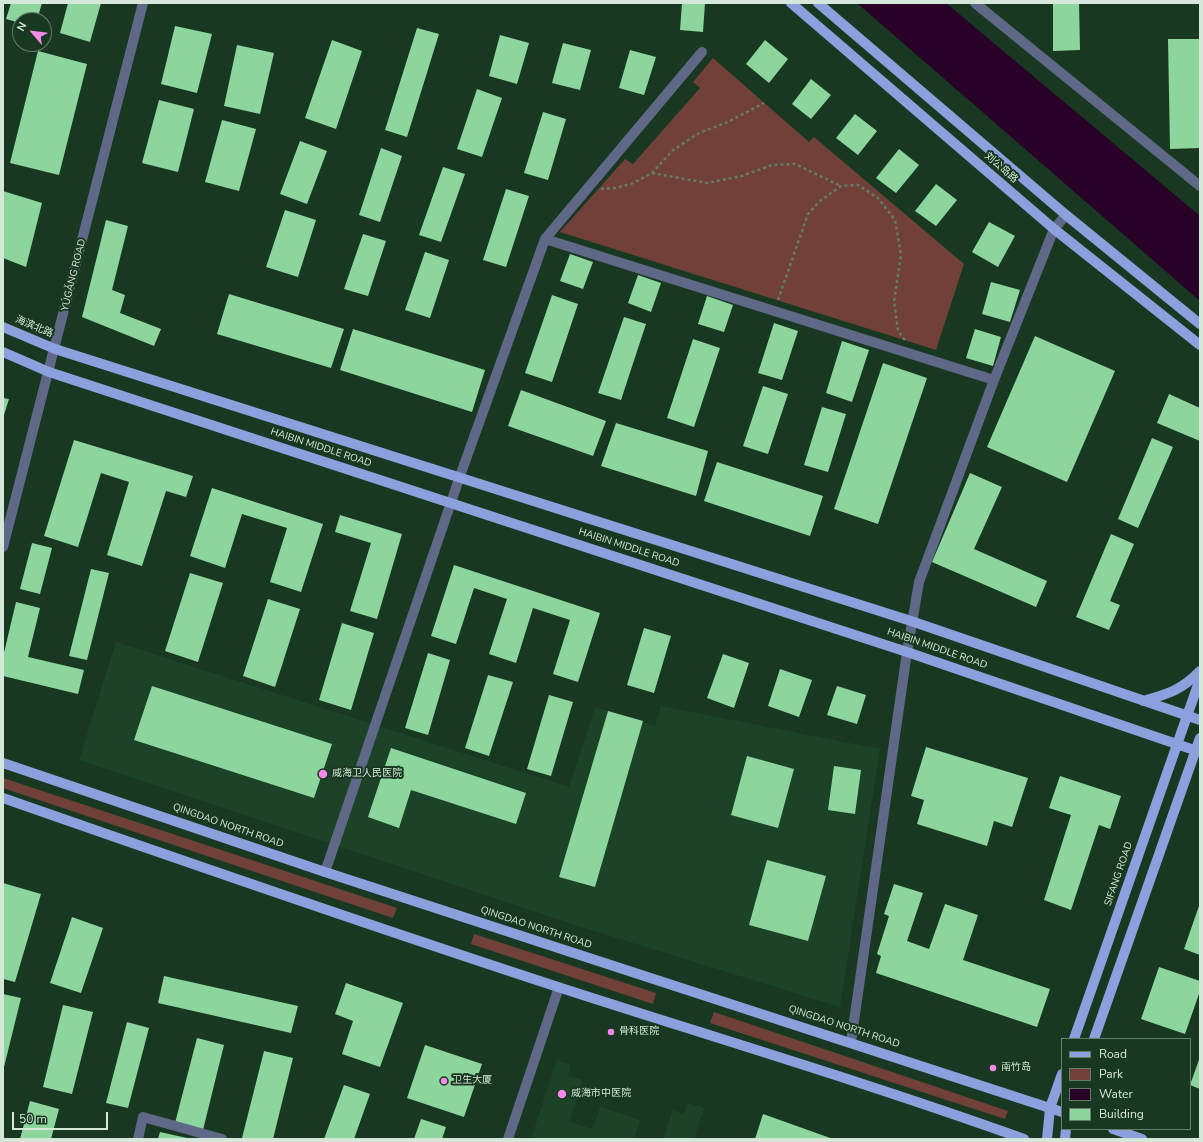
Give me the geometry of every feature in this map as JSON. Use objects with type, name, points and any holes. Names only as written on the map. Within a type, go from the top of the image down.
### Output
[{"type":"main road","name":"刘公岛路","points":[[791,3],[1054,229],[1200,345]]},
{"type":"main road","name":"刘公岛路","points":[[818,3],[1066,215],[1200,324]]},
{"type":"main road","name":"海滨北路","points":[[3,327],[55,349]]},
{"type":"main road","name":"HAIBIN MIDDLE ROAD","points":[[55,349],[460,476],[911,622],[1200,720]]},
{"type":"main road","points":[[3,352],[49,372]]},
{"type":"main road","name":"HAIBIN MIDDLE ROAD","points":[[49,372],[907,652],[1198,751]]},
{"type":"main road","points":[[1143,701],[1170,694],[1188,683],[1200,671]]},
{"type":"main road","points":[[1186,716],[1200,679]]},
{"type":"main road","name":"SIFANG ROAD","points":[[1074,1038],[1186,716]]},
{"type":"main road","points":[[1094,1038],[1198,751],[1200,738]]},
{"type":"main road","name":"QINGDAO NORTH ROAD","points":[[3,763],[325,872],[851,1042],[1061,1112]]},
{"type":"main road","points":[[3,798],[340,915],[559,987],[905,1096],[1024,1139]]},
{"type":"main road","points":[[1048,1139],[1050,1108],[1061,1077]]},
{"type":"main road","points":[[1116,1130],[1142,1139]]},
{"type":"street","name":"YÚGǍNG ROAD","points":[[3,547],[55,349],[142,3]]},
{"type":"street","points":[[975,3],[1200,186]]},
{"type":"street","points":[[325,872],[460,476],[545,239],[702,52]]},
{"type":"street","points":[[851,1042],[911,622],[919,582],[994,380],[1054,229],[1066,215]]},
{"type":"street","points":[[545,239],[994,380]]},
{"type":"street","points":[[508,1139],[559,987]]},
{"type":"street","points":[[138,1139],[143,1117],[222,1139]]},
{"type":"path","points":[[598,189],[615,188],[631,184],[652,173],[673,150],[699,133],[728,122],[764,103]]},
{"type":"path","points":[[652,173],[706,183],[742,176],[772,165],[795,164],[840,186],[858,185],[878,198],[895,220],[901,255],[894,301],[898,331],[905,341]]},
{"type":"path","points":[[778,300],[808,214],[820,201],[840,186]]},
{"type":"shaded area","points":[[116,642],[569,787],[595,707],[655,726],[661,706],[880,749],[840,1007],[591,930],[79,760]]},
{"type":"shaded area","name":"威海市中医院","points":[[557,1060],[571,1065],[568,1076],[583,1080],[569,1122],[593,1129],[600,1107],[640,1120],[634,1139],[531,1139]]},
{"type":"shaded area","points":[[688,1103],[704,1108],[694,1139],[663,1139],[673,1110],[684,1114]]},
{"type":"green space","points":[[713,58],[809,142],[814,137],[964,264],[936,350],[560,232],[625,159],[633,164],[700,88],[693,82]]},
{"type":"green space","points":[[3,778],[397,908],[393,918],[3,788]]},
{"type":"green space","points":[[474,934],[656,993],[653,1004],[471,944]]},
{"type":"green space","points":[[714,1012],[1008,1111],[1005,1119],[710,1023]]},
{"type":"water","points":[[857,3],[946,3],[1200,216],[1200,301]]},
{"type":"building","points":[[11,3],[42,3],[39,12],[12,12],[12,21],[6,19]]},
{"type":"building","points":[[68,3],[101,3],[90,42],[60,33]]},
{"type":"building","points":[[682,3],[705,3],[703,32],[680,30]]},
{"type":"building","points":[[1053,3],[1079,3],[1080,50],[1053,51]]},
{"type":"building","points":[[175,26],[212,34],[197,93],[161,84]]},
{"type":"building","points":[[417,28],[439,34],[407,137],[385,130]]},
{"type":"building","points":[[500,35],[529,43],[517,84],[489,76]]},
{"type":"building","points":[[1168,39],[1200,39],[1200,148],[1170,149]]},
{"type":"building","points":[[332,40],[362,51],[336,129],[305,118]]},
{"type":"building","points":[[765,40],[788,59],[769,83],[746,64]]},
{"type":"building","points":[[563,43],[591,50],[580,90],[552,83]]},
{"type":"building","points":[[237,45],[274,53],[260,114],[224,106]]},
{"type":"building","points":[[630,50],[656,57],[644,95],[619,88]]},
{"type":"building","points":[[38,52],[87,64],[59,175],[10,163]]},
{"type":"building","points":[[811,79],[831,95],[811,119],[792,104]]},
{"type":"building","points":[[477,89],[502,98],[482,157],[457,149]]},
{"type":"building","points":[[159,100],[194,109],[178,172],[142,163]]},
{"type":"building","points":[[543,112],[566,119],[548,180],[524,173]]},
{"type":"building","points":[[855,114],[877,131],[858,155],[836,138]]},
{"type":"building","points":[[222,120],[256,129],[239,191],[205,182]]},
{"type":"building","points":[[300,141],[327,151],[307,204],[280,194]]},
{"type":"building","points":[[381,148],[402,156],[380,222],[359,215]]},
{"type":"building","points":[[899,149],[919,165],[896,193],[876,178]]},
{"type":"building","points":[[443,167],[465,174],[441,242],[419,235]]},
{"type":"building","points":[[936,184],[957,200],[936,226],[915,211]]},
{"type":"building","points":[[506,189],[529,196],[506,267],[483,260]]},
{"type":"building","points":[[3,191],[42,203],[26,267],[3,258]]},
{"type":"building","points":[[285,210],[316,220],[298,277],[266,267]]},
{"type":"building","points":[[106,220],[128,226],[112,290],[125,295],[120,313],[161,329],[154,346],[82,317]]},
{"type":"building","points":[[989,222],[1015,236],[998,267],[972,252]]},
{"type":"building","points":[[363,234],[386,241],[368,296],[344,289]]},
{"type":"building","points":[[425,252],[449,260],[430,318],[405,310]]},
{"type":"building","points":[[570,254],[593,262],[583,289],[560,281]]},
{"type":"building","points":[[638,275],[661,283],[651,312],[628,303]]},
{"type":"building","points":[[991,282],[1020,290],[1010,322],[982,314]]},
{"type":"building","points":[[229,294],[344,329],[331,368],[217,334]]},
{"type":"building","points":[[552,295],[578,304],[552,382],[525,373]]},
{"type":"building","points":[[707,296],[733,305],[724,332],[698,324]]},
{"type":"building","points":[[624,317],[646,324],[621,400],[598,393]]},
{"type":"building","points":[[774,323],[798,331],[782,380],[758,373]]},
{"type":"building","points":[[353,329],[485,370],[472,412],[340,370]]},
{"type":"building","points":[[975,329],[1001,337],[993,366],[966,358]]},
{"type":"building","points":[[1035,336],[1115,371],[1067,482],[987,447]]},
{"type":"building","points":[[693,339],[720,348],[694,427],[667,418]]},
{"type":"building","points":[[842,341],[869,350],[852,402],[826,393]]},
{"type":"building","points":[[883,363],[927,378],[878,524],[834,509]]},
{"type":"building","points":[[763,386],[788,394],[768,454],[743,446]]},
{"type":"building","points":[[521,390],[606,421],[593,456],[508,426]]},
{"type":"building","points":[[1169,394],[1200,408],[1200,441],[1157,423]]},
{"type":"building","points":[[3,398],[9,399],[3,418]]},
{"type":"building","points":[[822,407],[846,414],[828,472],[804,465]]},
{"type":"building","points":[[616,423],[708,451],[696,496],[601,466]]},
{"type":"building","points":[[1152,438],[1173,447],[1138,528],[1118,519]]},
{"type":"building","points":[[74,440],[193,476],[186,497],[166,491],[142,566],[107,555],[129,482],[101,473],[78,547],[44,536]]},
{"type":"building","points":[[717,462],[823,496],[810,536],[704,501]]},
{"type":"building","points":[[970,473],[1002,487],[974,549],[1047,581],[1036,607],[932,562]]},
{"type":"building","points":[[212,488],[323,524],[301,592],[270,582],[287,528],[242,514],[225,568],[190,556]]},
{"type":"building","points":[[340,515],[402,534],[377,619],[350,611],[371,543],[335,532]]},
{"type":"building","points":[[1111,534],[1134,544],[1110,601],[1120,605],[1109,630],[1076,617]]},
{"type":"building","points":[[32,543],[52,548],[40,594],[20,589]]},
{"type":"building","points":[[454,565],[600,613],[578,682],[553,674],[570,620],[533,608],[516,663],[489,654],[507,599],[474,588],[456,644],[431,636]]},
{"type":"building","points":[[91,569],[109,573],[87,660],[69,656]]},
{"type":"building","points":[[190,573],[223,583],[198,662],[165,651]]},
{"type":"building","points":[[268,599],[300,609],[275,687],[243,676]]},
{"type":"building","points":[[16,602],[40,608],[28,657],[84,670],[78,694],[3,676],[3,657]]},
{"type":"building","points":[[342,623],[374,633],[351,710],[319,700]]},
{"type":"building","points":[[644,628],[671,636],[654,693],[627,685]]},
{"type":"building","points":[[428,653],[450,660],[428,735],[405,728]]},
{"type":"building","points":[[723,654],[749,663],[734,708],[707,698]]},
{"type":"building","points":[[780,669],[812,680],[799,717],[768,706]]},
{"type":"building","points":[[488,675],[513,682],[489,756],[465,748]]},
{"type":"building","points":[[152,686],[332,744],[314,798],[134,740]]},
{"type":"building","points":[[837,686],[866,695],[857,724],[827,715]]},
{"type":"building","points":[[549,695],[573,702],[551,776],[527,769]]},
{"type":"building","points":[[608,711],[643,721],[595,887],[559,877]]},
{"type":"building","points":[[926,747],[1028,778],[1012,827],[994,821],[987,846],[917,824],[924,800],[911,796]]},
{"type":"building","points":[[391,748],[526,793],[516,824],[411,790],[399,828],[368,817]]},
{"type":"building","points":[[747,756],[794,769],[778,828],[731,815]]},
{"type":"building","points":[[834,766],[861,770],[855,814],[828,810]]},
{"type":"building","points":[[1060,776],[1121,796],[1110,829],[1099,825],[1071,910],[1044,900],[1071,815],[1049,808]]},
{"type":"building","points":[[767,860],[826,876],[808,941],[749,925]]},
{"type":"building","points":[[3,883],[41,894],[15,982],[3,979]]},
{"type":"building","points":[[894,884],[923,893],[907,941],[929,949],[945,904],[978,915],[963,960],[1050,989],[1037,1027],[876,973],[881,956],[877,954],[889,916],[884,914]]},
{"type":"building","points":[[1200,903],[1200,955],[1184,949]]},
{"type":"building","points":[[72,917],[103,928],[81,993],[50,983]]},
{"type":"building","points":[[1159,967],[1200,981],[1200,991],[1185,1034],[1141,1019]]},
{"type":"building","points":[[164,976],[298,1006],[291,1033],[158,1003]]},
{"type":"building","points":[[346,983],[403,1003],[380,1067],[342,1054],[353,1021],[335,1014]]},
{"type":"building","points":[[3,994],[21,998],[4,1067],[3,1067]]},
{"type":"building","points":[[63,1005],[93,1012],[72,1094],[43,1087]]},
{"type":"building","points":[[127,1022],[149,1028],[128,1108],[106,1103]]},
{"type":"building","points":[[197,1038],[224,1045],[203,1130],[175,1123]]},
{"type":"building","name":"卫生大厦","points":[[425,1045],[482,1064],[464,1117],[407,1098]]},
{"type":"building","points":[[264,1051],[293,1058],[273,1139],[245,1139],[242,1138]]},
{"type":"building","points":[[1200,1057],[1200,1089],[1191,1085]]},
{"type":"building","points":[[344,1085],[370,1094],[354,1139],[324,1139]]},
{"type":"building","points":[[30,1101],[59,1109],[51,1139],[20,1139]]},
{"type":"building","points":[[763,1114],[833,1139],[755,1139]]},
{"type":"building","points":[[421,1119],[446,1127],[442,1139],[414,1139]]},
{"type":"building","points":[[160,1132],[187,1138],[187,1139],[158,1139]]},
{"type":"place","name":"威海卫人民医院","points":[[323,774]]},
{"type":"place","name":"骨科医院","points":[[611,1032]]},
{"type":"place","name":"南竹岛","points":[[993,1068]]},
{"type":"place","name":"卫生大厦","points":[[444,1081]]},
{"type":"place","name":"威海市中医院","points":[[562,1094]]}]
